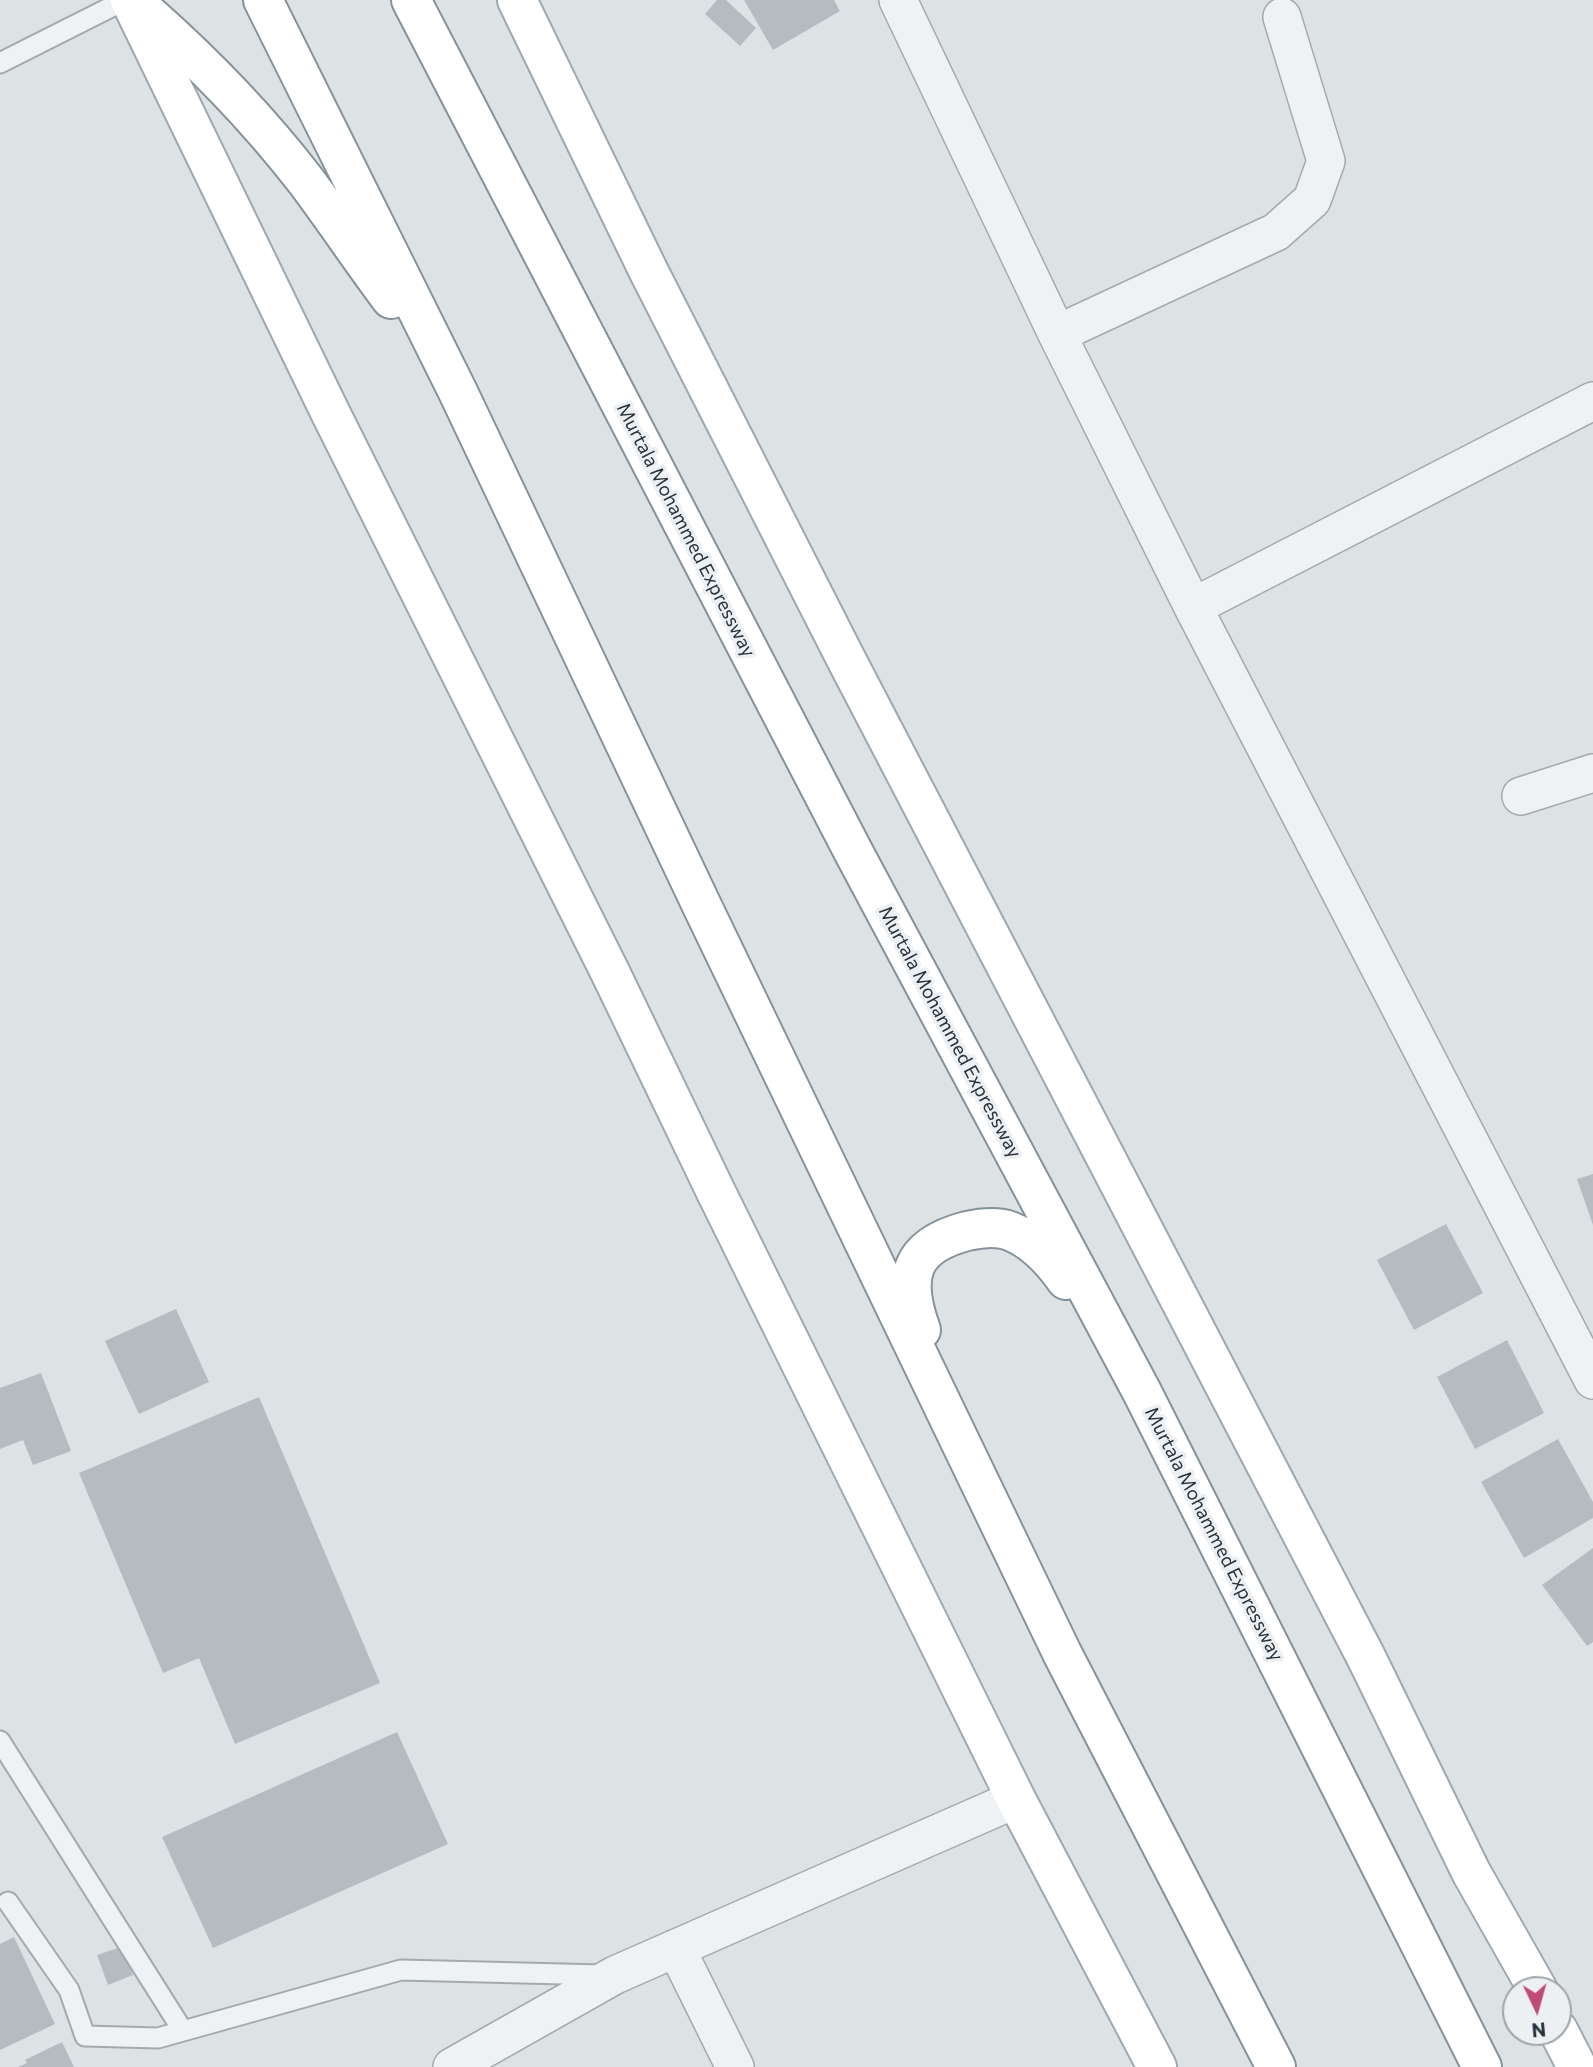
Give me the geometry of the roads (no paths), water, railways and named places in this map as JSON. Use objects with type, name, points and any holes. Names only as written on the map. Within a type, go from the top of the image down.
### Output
[{"type":"main road","points":[[129,0],[176,37],[234,97],[304,179],[458,392]]},
{"type":"main road","points":[[129,0],[1016,1799],[1157,2067]]},
{"type":"main road","points":[[263,0],[458,392],[1068,1665],[1276,2067]]},
{"type":"main road","name":"Murtala Mohammed Expressway","points":[[411,0],[854,853],[1143,1392],[1482,2067]]},
{"type":"main road","points":[[517,0],[648,270],[846,659],[1366,1657],[1471,1872],[1530,1976]]},
{"type":"main road","points":[[964,1449],[913,1308],[910,1283],[915,1264],[931,1245],[953,1235],[982,1228],[1007,1229],[1031,1241],[1061,1273],[1143,1392]]},
{"type":"main road","points":[[1464,2031],[1475,2067]]},
{"type":"main road","points":[[1566,2046],[1577,2067]]},
{"type":"street","points":[[898,0],[1057,334],[1193,607],[1593,1380]]},
{"type":"street","points":[[1057,334],[1276,232],[1312,200],[1326,161],[1282,17]]},
{"type":"street","points":[[1193,607],[1593,401]]},
{"type":"street","points":[[1521,796],[1593,773]]},
{"type":"street","points":[[452,2067],[615,1975],[1016,1799]]},
{"type":"street","points":[[676,1948],[735,2067]]},
{"type":"lane","points":[[0,63],[129,0]]},
{"type":"lane","points":[[0,1741],[183,2031]]},
{"type":"lane","points":[[8,1902],[69,1990],[85,2036],[158,2038],[401,1970],[615,1975]]}]
